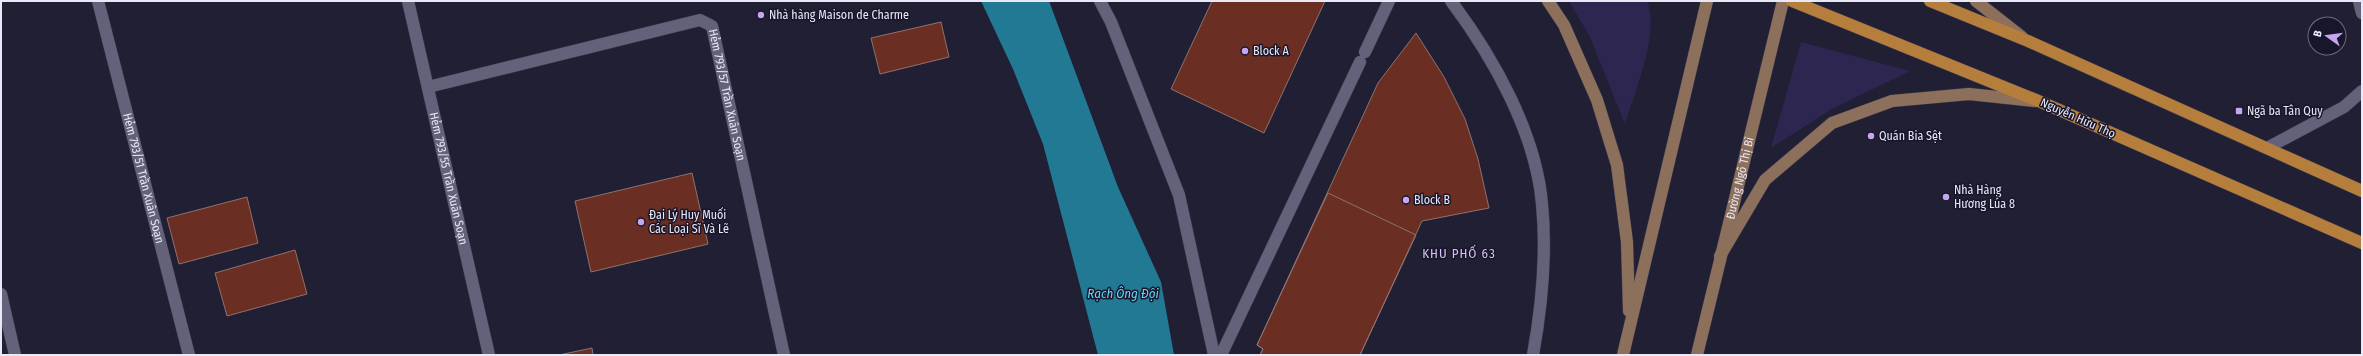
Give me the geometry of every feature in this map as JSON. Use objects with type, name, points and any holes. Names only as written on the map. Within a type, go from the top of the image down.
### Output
[{"type":"main road","name":"Nguyễn Hữu Thọ","points":[[1792,1],[2041,102],[2362,243]]},
{"type":"main road","points":[[1930,1],[2028,41],[2362,191]]},
{"type":"street","name":"Hẻm 793/51 Trần Xuân Soạn","points":[[98,1],[189,355]]},
{"type":"street","name":"Hẻm 793/55 Trần Xuân Soạn","points":[[408,1],[489,355]]},
{"type":"street","points":[[1100,1],[1111,22],[1179,195],[1214,355]]},
{"type":"street","points":[[1221,355],[1389,1]]},
{"type":"street","points":[[1452,1],[1470,25],[1505,86],[1532,152],[1542,202],[1545,241],[1544,269],[1533,355]]},
{"type":"street","points":[[1548,1],[1564,25],[1596,100],[1617,165],[1627,242],[1630,327]]},
{"type":"street","points":[[1623,355],[1707,1]]},
{"type":"street","name":"Đường Ngô Thị Bì","points":[[1697,355],[1783,1]]},
{"type":"street","points":[[1976,1],[2028,41]]},
{"type":"street","points":[[2359,1],[2362,13]]},
{"type":"street","name":"Hẻm 793/57 Trần Xuân Soạn","points":[[428,87],[700,20],[712,26],[784,355]]},
{"type":"street","points":[[2267,148],[2344,107],[2362,91]]},
{"type":"street","points":[[1720,256],[1766,180],[1832,123],[1892,102],[1969,94],[2041,102]]},
{"type":"street","points":[[1,294],[16,355]]},
{"type":"shaded area","points":[[1569,1],[1647,1],[1650,14],[1648,46],[1640,79],[1625,124],[1589,35]]},
{"type":"shaded area","points":[[1801,42],[1910,71],[1832,109],[1771,148]]},
{"type":"water","name":"Rạch Ông Đội","points":[[981,1],[1049,1],[1118,187],[1161,282],[1174,355],[1098,355],[1043,144],[1013,69]]},
{"type":"building","name":"Block A","points":[[1212,1],[1325,1],[1264,133],[1171,89]]},
{"type":"building","points":[[941,22],[949,57],[880,74],[871,38]]},
{"type":"building","name":"Block B","points":[[1416,33],[1444,77],[1465,119],[1478,159],[1489,208],[1422,221],[1360,355],[1260,355],[1263,349],[1257,345],[1378,83]]},
{"type":"building","name":"Đại Lý Huy Muối Các Loại Sĩ Và Lẽ","points":[[692,173],[708,244],[591,272],[575,201]]},
{"type":"building","points":[[1328,193],[1416,235],[1360,355],[1260,355],[1263,349],[1257,345]]},
{"type":"building","points":[[247,197],[258,243],[179,264],[167,218]]},
{"type":"building","points":[[295,250],[307,294],[227,316],[215,273]]},
{"type":"building","points":[[592,348],[593,355],[559,355]]},
{"type":"place","name":"Nhà hàng Maison de Charme","points":[[761,15]]},
{"type":"place","name":"Block A","points":[[1245,51]]},
{"type":"place","name":"Ngã ba Tân Quy","points":[[2239,111]]},
{"type":"place","name":"Quán Bia Sệt","points":[[1871,136]]},
{"type":"place","name":"Nhà Hàng Hương Lúa 8","points":[[1946,197]]},
{"type":"place","name":"Block B","points":[[1406,200]]},
{"type":"place","name":"Đại Lý Huy Muối Các Loại Sĩ Và Lẽ","points":[[641,222]]},
{"type":"district","name":"KHU PHỐ 63","points":[[1459,253]]}]
